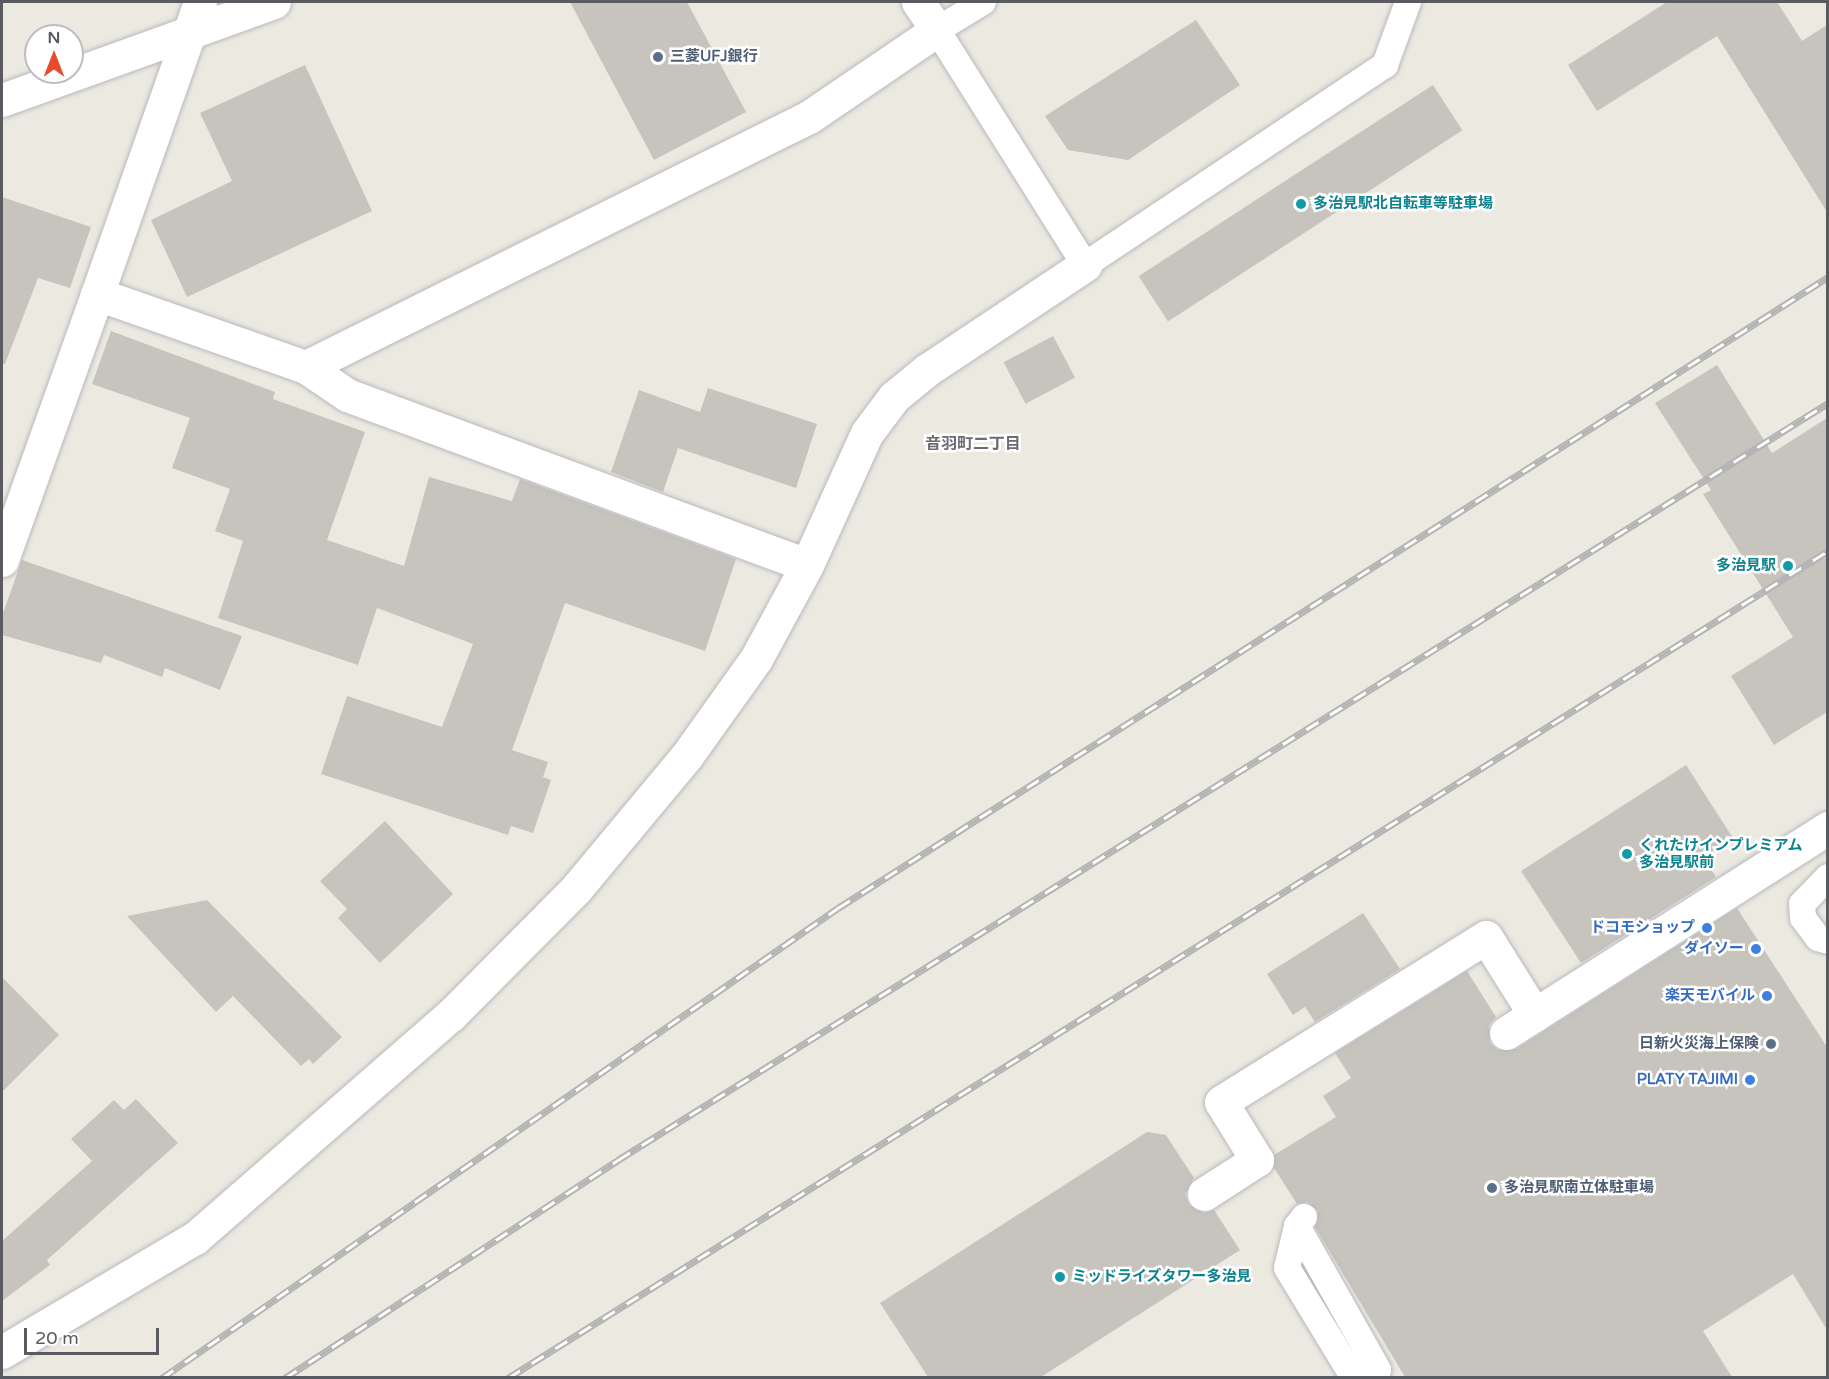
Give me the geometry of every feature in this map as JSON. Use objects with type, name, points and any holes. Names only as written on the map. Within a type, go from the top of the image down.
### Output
[{"type":"street","points":[[2,560],[200,2]]},
{"type":"street","points":[[2,100],[188,35],[274,2]]},
{"type":"street","points":[[306,367],[808,117],[937,30],[918,2]]},
{"type":"street","points":[[2,1352],[195,1238],[451,1015],[576,889],[686,757],[756,659],[807,565],[867,433],[894,398],[927,370],[1085,265]]},
{"type":"street","points":[[97,294],[306,367],[347,395],[807,565]]},
{"type":"street","points":[[1506,1033],[1827,828]]},
{"type":"street","points":[[1204,1194],[1257,1160],[1221,1102],[1486,937],[1535,1015]]},
{"type":"lane","points":[[982,2],[937,30],[1085,265],[1384,65],[1408,2]]},
{"type":"lane","points":[[1827,877],[1802,904],[1803,918],[1818,938],[1827,941]]},
{"type":"lane","points":[[1354,1377],[1287,1268],[1301,1221],[1378,1370],[1374,1377]]},
{"type":"building","name":"三菱UFJ銀行","points":[[570,2],[687,2],[746,112],[654,160]]},
{"type":"building","points":[[1667,2],[1777,2],[1802,41],[1827,25],[1827,212],[1717,36],[1597,111],[1568,65]]},
{"type":"building","points":[[1196,20],[1240,85],[1128,160],[1068,150],[1045,116]]},
{"type":"building","points":[[305,65],[372,211],[187,297],[151,220],[232,181],[200,113]]},
{"type":"building","name":"多治見駅北自転車等駐車場","points":[[1433,85],[1462,130],[1168,321],[1139,276]]},
{"type":"building","points":[[2,197],[91,227],[70,288],[38,278],[5,364],[2,364]]},
{"type":"building","points":[[111,331],[275,392],[273,399],[365,432],[327,540],[404,566],[429,477],[512,501],[520,479],[736,559],[705,651],[565,603],[512,750],[548,762],[543,777],[551,780],[533,833],[511,826],[508,835],[321,774],[347,696],[442,727],[473,644],[377,608],[358,665],[218,618],[243,541],[215,531],[230,489],[172,468],[190,418],[92,384]]},
{"type":"building","points":[[1053,336],[1075,377],[1026,404],[1004,362]]},
{"type":"building","name":"多治見駅","points":[[1717,365],[1772,453],[1827,418],[1827,712],[1774,745],[1731,676],[1793,637],[1703,494],[1711,490],[1655,403]]},
{"type":"building","points":[[708,388],[817,424],[796,488],[678,448],[663,492],[611,472],[639,390],[700,412]]},
{"type":"building","points":[[22,560],[242,636],[220,690],[165,668],[162,677],[104,655],[101,663],[2,635],[2,616]]},
{"type":"building","name":"くれたけインプレミアム 多治見駅前","points":[[1686,765],[1733,838],[1703,857],[1716,877],[1581,963],[1521,871]]},
{"type":"building","points":[[385,821],[453,894],[380,963],[338,918],[347,909],[320,881]]},
{"type":"building","points":[[207,900],[342,1037],[313,1064],[309,1059],[301,1066],[233,996],[216,1012],[127,916]]},
{"type":"building","name":"多治見駅南立体駐車場","points":[[1737,908],[1827,1047],[1827,1330],[1793,1274],[1703,1331],[1732,1377],[1405,1377],[1315,1227],[1318,1211],[1307,1202],[1297,1204],[1274,1168],[1274,1155],[1336,1117],[1323,1096],[1351,1078],[1335,1053],[1467,971],[1496,1017],[1489,1025],[1490,1043],[1498,1050],[1516,1049]]},
{"type":"building","points":[[1363,913],[1400,969],[1315,1022],[1305,1007],[1293,1015],[1267,974]]},
{"type":"building","points":[[2,977],[59,1035],[2,1092]]},
{"type":"building","points":[[136,1099],[178,1143],[47,1260],[50,1265],[2,1301],[2,1241],[92,1161],[71,1139],[114,1100],[124,1110]]},
{"type":"building","name":"ミッドライズタワー多治見","points":[[1147,1132],[1166,1135],[1194,1178],[1185,1194],[1189,1205],[1204,1213],[1214,1210],[1240,1250],[1041,1377],[928,1377],[880,1303]]},
{"type":"railway","points":[[162,1378],[838,908],[1828,277]]},
{"type":"railway","points":[[285,1378],[618,1160],[1828,403]]},
{"type":"railway","points":[[508,1378],[1828,551]]},
{"type":"place","name":"三菱UFJ銀行","points":[[658,57]]},
{"type":"place","name":"多治見駅北自転車等駐車場","points":[[1301,204]]},
{"type":"place","name":"多治見駅","points":[[1788,566]]},
{"type":"place","name":"くれたけインプレミアム 多治見駅前","points":[[1627,854]]},
{"type":"place","name":"ドコモショップ","points":[[1707,928]]},
{"type":"place","name":"ダイソー","points":[[1756,949]]},
{"type":"place","name":"楽天モバイル","points":[[1767,996]]},
{"type":"place","name":"日新火災海上保険","points":[[1771,1044]]},
{"type":"place","name":"PLATY TAJIMI","points":[[1750,1080]]},
{"type":"place","name":"多治見駅南立体駐車場","points":[[1492,1188]]},
{"type":"place","name":"ミッドライズタワー多治見","points":[[1060,1277]]},
{"type":"district","name":"音羽町二丁目","points":[[973,444]]}]
